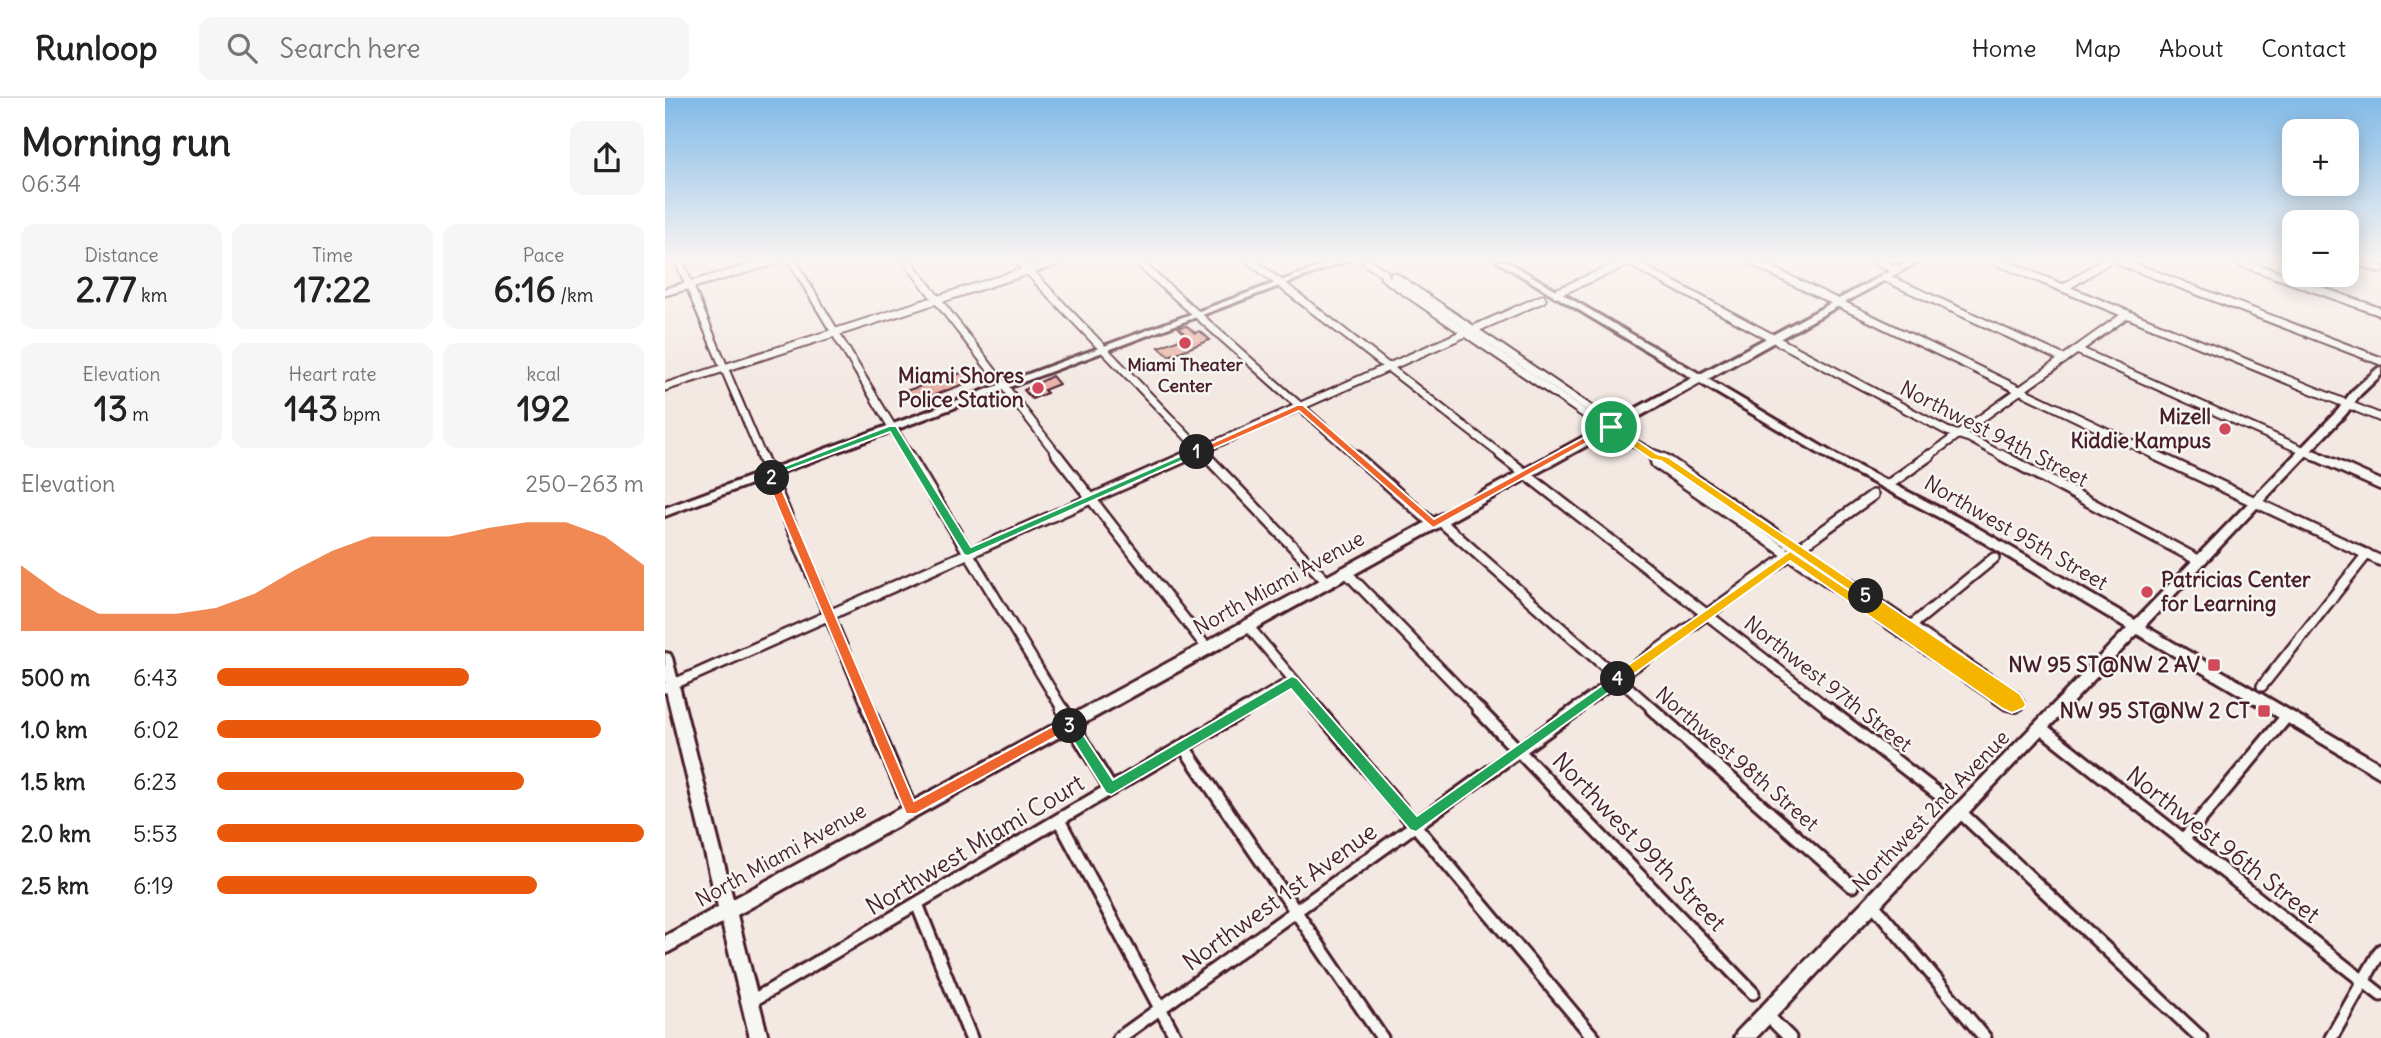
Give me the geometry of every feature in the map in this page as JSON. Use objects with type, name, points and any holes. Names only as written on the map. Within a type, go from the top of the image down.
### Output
[{"type":"main road","points":[[665,512],[1223,305]]},
{"type":"main road","name":"Northwest 95th Street","points":[[1576,305],[1834,458],[1953,519],[2381,772]]},
{"type":"main road","name":"North Miami Avenue","points":[[665,945],[1835,305]]},
{"type":"main road","name":"Northwest 2nd Avenue","points":[[2040,727],[2381,370]]},
{"type":"main road","points":[[665,657],[668,687],[727,911]]},
{"type":"street","points":[[697,305],[911,810]]},
{"type":"street","points":[[820,305],[1069,724],[1111,789]]},
{"type":"street","points":[[665,387],[919,305]]},
{"type":"street","points":[[941,305],[1207,648]]},
{"type":"street","points":[[1062,305],[1327,582]]},
{"type":"street","name":"Northwest 98th Street","points":[[1185,305],[1853,886]]},
{"type":"street","name":"Northwest 97th Street","points":[[1307,305],[1941,796]]},
{"type":"street","points":[[1428,305],[1598,423],[1611,427],[1654,457],[1665,459],[1907,630],[2007,705],[2012,707],[2019,704],[2015,697],[1907,630]]},
{"type":"street","points":[[668,687],[1529,305]]},
{"type":"street","name":"Northwest 94th Street","points":[[1711,305],[2200,561]]},
{"type":"street","points":[[1842,305],[2381,561]]},
{"type":"street","points":[[1945,305],[2064,359]]},
{"type":"street","points":[[2105,305],[2381,418]]},
{"type":"street","points":[[2234,305],[2381,361]]},
{"type":"street","points":[[2361,305],[2381,312]]},
{"type":"street","points":[[1888,485],[2127,314]]},
{"type":"street","points":[[2077,350],[2381,485]]},
{"type":"street","name":"Northwest 1st Avenue","points":[[1119,1038],[1873,495]]},
{"type":"street","points":[[2262,686],[2367,554]]},
{"type":"street","points":[[1907,630],[1994,558]]},
{"type":"street","name":"Northwest 99th Street","points":[[1346,572],[1753,993]]},
{"type":"street","points":[[1248,626],[1594,1038]]},
{"type":"street","name":"Northwest Miami Court","points":[[750,1002],[1292,681]]},
{"type":"street","points":[[2183,840],[2287,716]]},
{"type":"street","name":"Northwest 2nd Avenue","points":[[1743,1038],[2040,727]]},
{"type":"street","name":"Northwest 96th Street","points":[[2040,727],[2381,995]]},
{"type":"street","points":[[1183,746],[1382,1038]]},
{"type":"street","points":[[1959,811],[2200,1038]]},
{"type":"street","points":[[1059,820],[1176,1038]]},
{"type":"street","points":[[1872,903],[1985,1038]]},
{"type":"street","points":[[917,904],[971,1038]]},
{"type":"street","points":[[727,911],[759,1038]]},
{"type":"street","points":[[2331,1038],[2381,950]]},
{"type":"street","points":[[1766,1014],[1790,1038]]},
{"type":"building","name":"Miami Theater Center","points":[[1187,326],[1195,333],[1200,331],[1210,340],[1169,356],[1159,347],[1187,336],[1178,327]]},
{"type":"building","points":[[968,371],[975,380],[913,403],[905,391]]},
{"type":"building","name":"Miami Shores Police Station","points":[[1052,376],[1059,384],[1044,390],[1047,393],[1032,399],[1024,390]]},
{"type":"place","name":"Miami Theater Center","points":[[1185,343]]},
{"type":"place","name":"Miami Shores Police Station","points":[[1038,388]]},
{"type":"place","name":"Mizell Kiddie Kampus","points":[[2225,429]]},
{"type":"place","name":"Patricias Center for Learning","points":[[2147,592]]},
{"type":"place","name":"NW 95 ST@NW 2 AV","points":[[2214,665]]},
{"type":"place","name":"NW 95 ST@NW 2 CT","points":[[2264,711]]},
{"type":"route","points":[[1300,407],[1433,524],[1611,427],[1654,457],[1665,459],[2015,697],[2019,704],[2016,707],[2007,705],[1790,555],[1416,825],[1292,681],[1111,789],[1069,724],[911,810],[769,474],[892,428],[968,552],[1300,407]]}]
